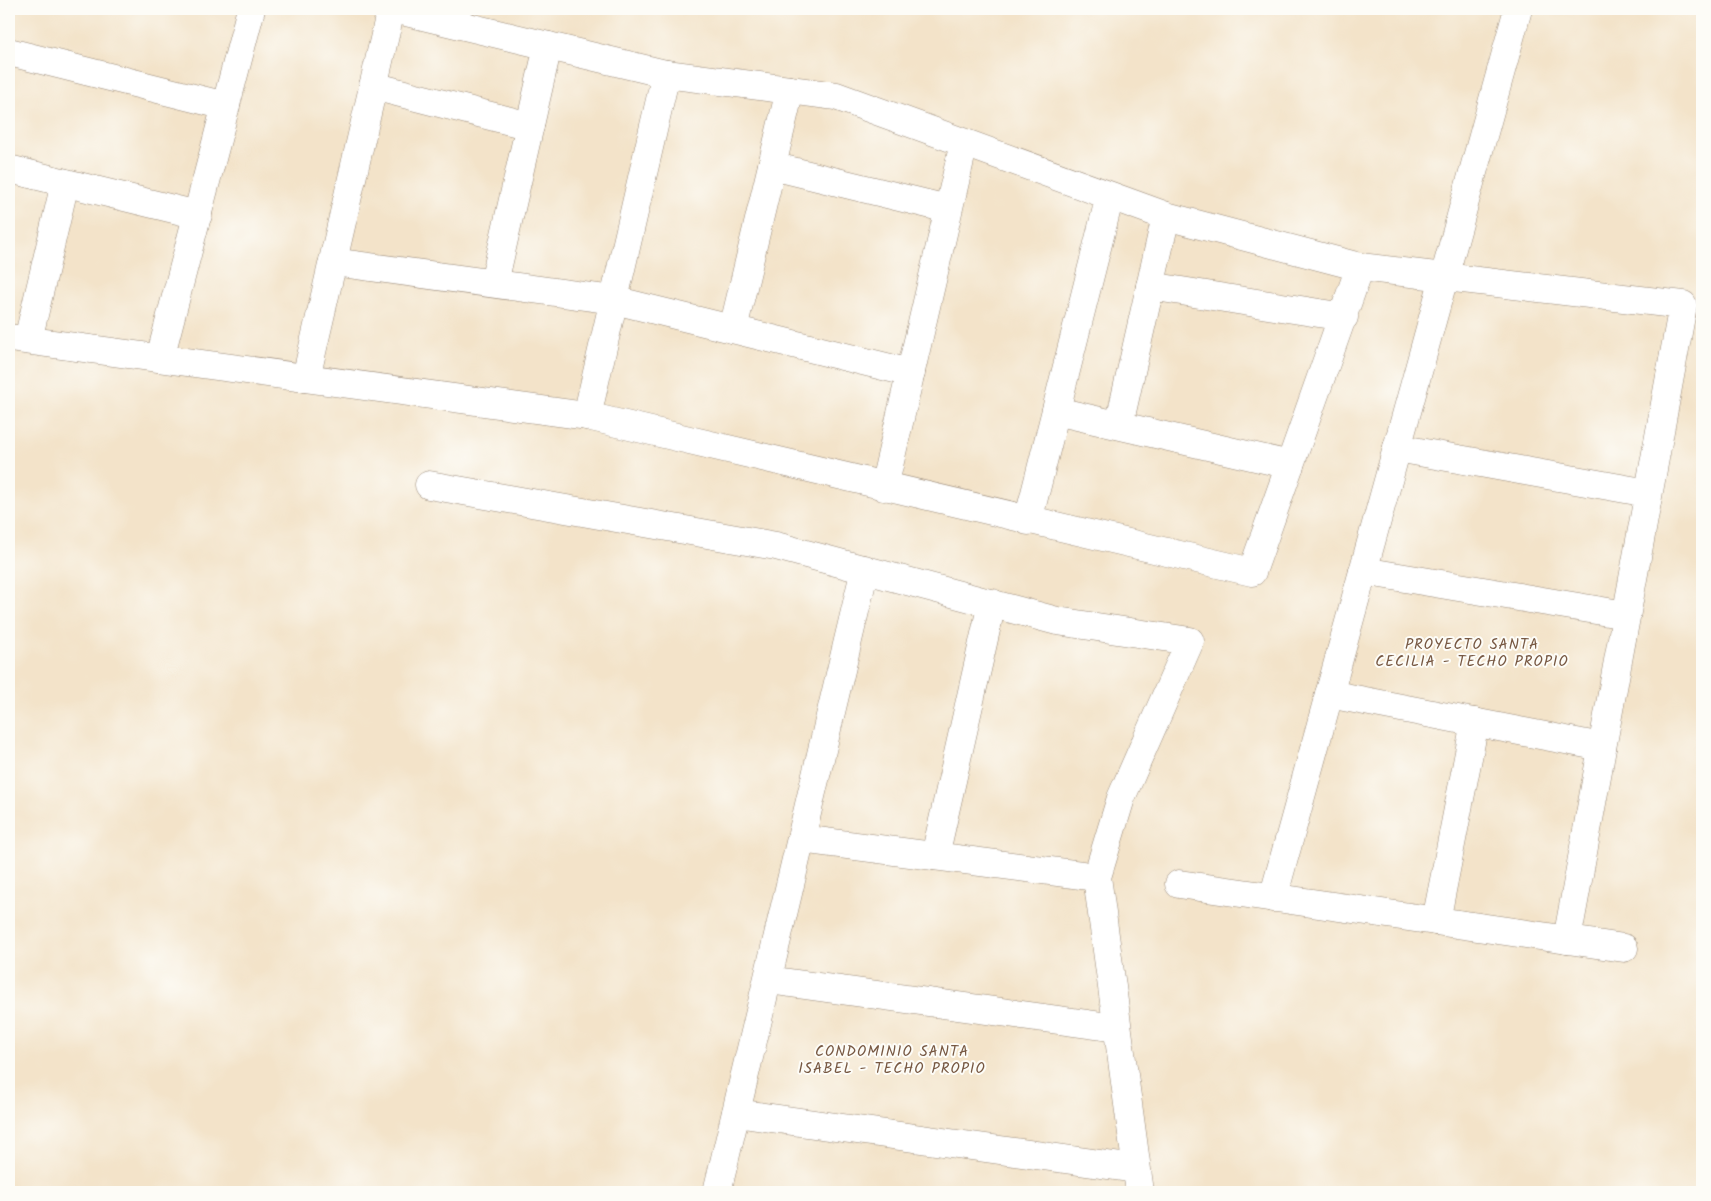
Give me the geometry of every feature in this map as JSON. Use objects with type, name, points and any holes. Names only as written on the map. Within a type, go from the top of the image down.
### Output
[{"type":"street","points":[[160,358],[251,9]]},
{"type":"street","points":[[306,378],[392,9],[666,74],[836,96],[1166,216],[1360,267],[1682,305],[1567,940]]},
{"type":"street","points":[[1273,898],[1518,9]]},
{"type":"street","points":[[494,283],[548,46]]},
{"type":"street","points":[[9,52],[226,106]]},
{"type":"street","points":[[587,416],[666,74]]},
{"type":"street","points":[[373,86],[530,126]]},
{"type":"street","points":[[733,329],[790,90]]},
{"type":"street","points":[[884,487],[964,143]]},
{"type":"street","points":[[772,166],[948,209]]},
{"type":"street","points":[[9,168],[198,215]]},
{"type":"street","points":[[65,183],[18,339],[587,416],[1028,521],[1252,572],[1344,317],[1360,267]]},
{"type":"street","points":[[1028,521],[1110,196]]},
{"type":"street","points":[[1119,425],[1166,216]]},
{"type":"street","points":[[333,262],[614,300],[911,374]]},
{"type":"street","points":[[1150,286],[1344,317]]},
{"type":"street","points":[[1056,411],[1290,465]]},
{"type":"street","points":[[1397,448],[1648,493]]},
{"type":"street","points":[[429,484],[776,546],[1057,621],[1190,641],[1121,798],[1097,877],[1138,1181],[736,1113]]},
{"type":"street","points":[[717,1192],[864,569]]},
{"type":"street","points":[[1363,571],[1626,616]]},
{"type":"street","points":[[935,856],[992,603]]},
{"type":"street","points":[[1330,694],[1602,747]]},
{"type":"street","points":[[1436,921],[1476,722]]},
{"type":"street","points":[[801,838],[1097,877]]},
{"type":"street","points":[[1179,884],[1624,948]]},
{"type":"street","points":[[768,980],[1117,1028]]},
{"type":"district","name":"PROYECTO SANTA CECILIA - TECHO PROPIO","points":[[1472,654]]},
{"type":"district","name":"CONDOMINIO SANTA ISABEL - TECHO PROPIO","points":[[892,1060]]}]
